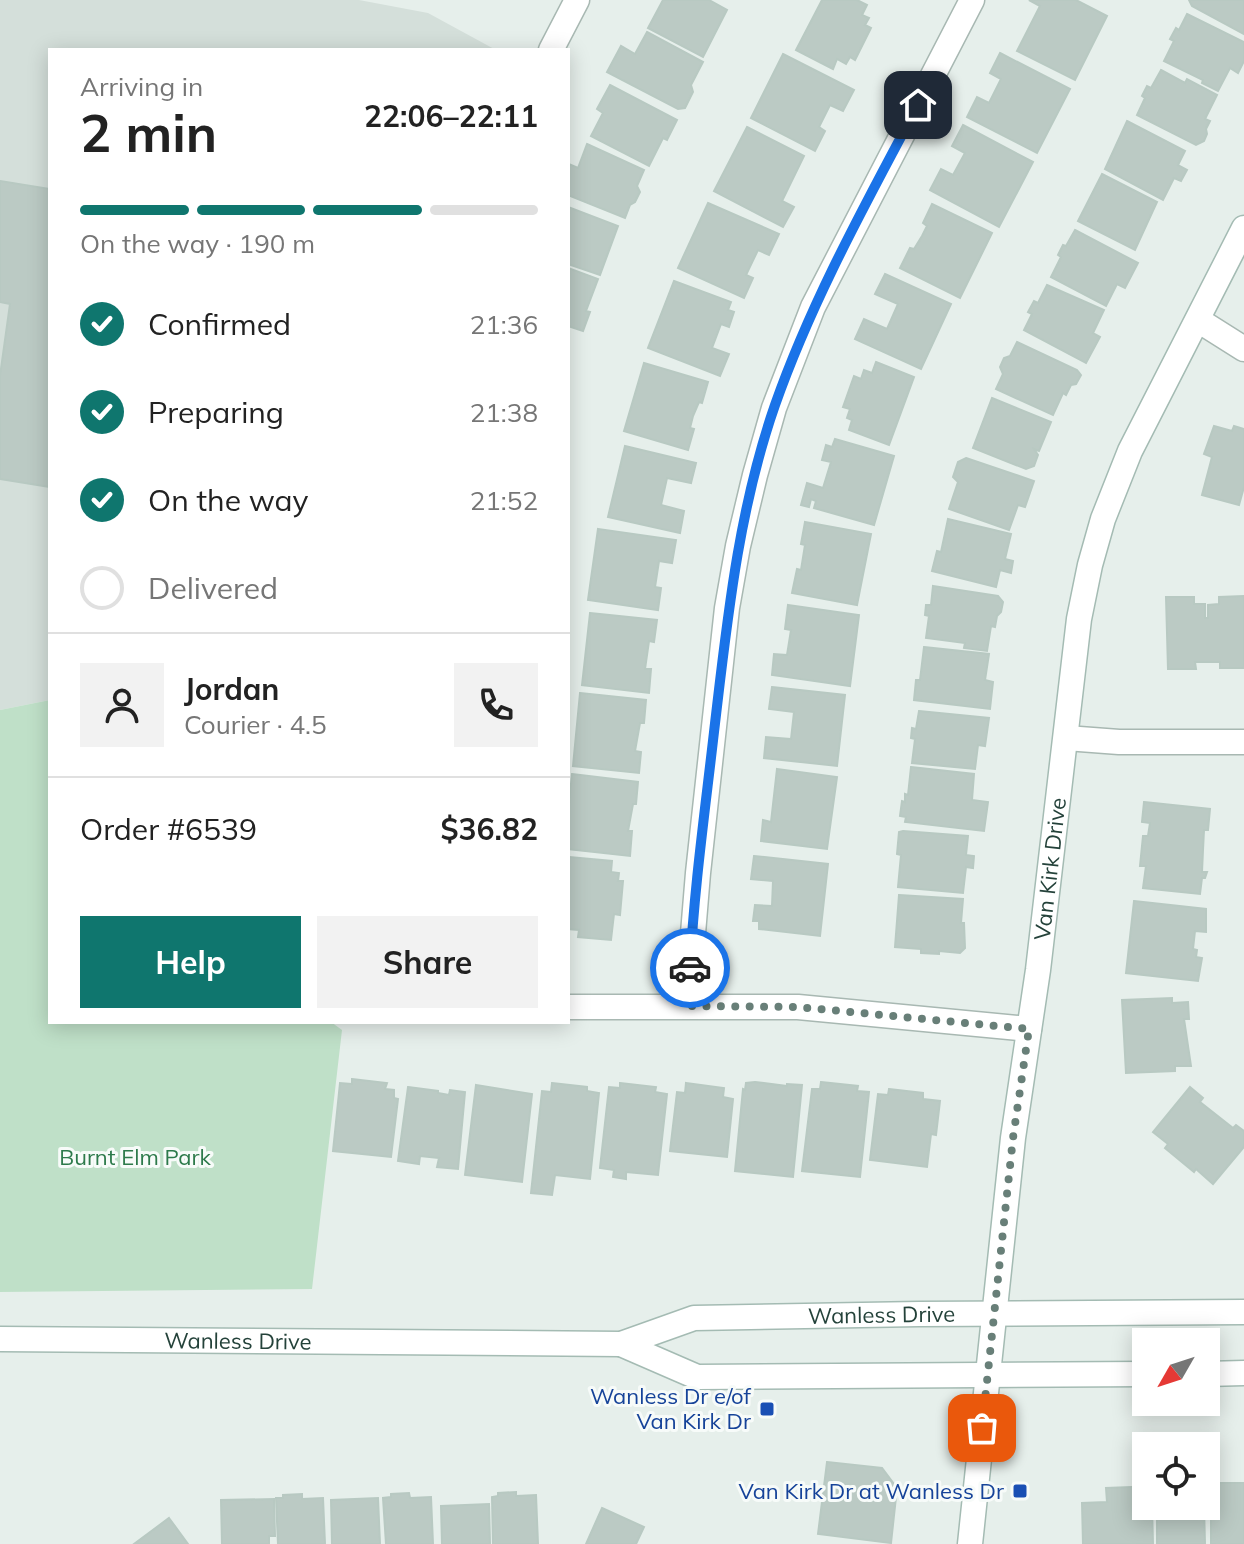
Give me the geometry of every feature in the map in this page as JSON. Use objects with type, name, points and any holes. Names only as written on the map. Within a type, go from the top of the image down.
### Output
[{"type":"street","points":[[552,48],[577,0]]},
{"type":"street","points":[[687,1006],[727,608],[738,546],[762,448],[813,307],[972,0]]},
{"type":"street","name":"Van Kirk Drive","points":[[970,1544],[1013,1138],[1079,619],[1090,565],[1103,519],[1130,451],[1244,228]]},
{"type":"street","points":[[1198,320],[1244,349]]},
{"type":"street","points":[[1066,738],[1119,742],[1244,742]]},
{"type":"street","points":[[570,1007],[798,1007],[1029,1029]]},
{"type":"street","name":"Wanless Drive","points":[[0,1339],[621,1344],[694,1318],[1244,1312]]},
{"type":"street","name":"Wanless Drive","points":[[621,1344],[697,1377],[1132,1374]]},
{"type":"street","points":[[1220,1374],[1244,1373]]},
{"type":"shaded area","points":[[0,0],[359,0],[428,13],[492,48],[48,48],[48,700],[0,710]]},
{"type":"green space","name":"Burnt Elm Park","points":[[48,700],[48,1024],[334,1024],[342,1030],[312,1289],[0,1292],[0,710]]},
{"type":"building","points":[[663,0],[709,0],[727,10],[703,57],[648,28]]},
{"type":"building","points":[[822,0],[857,0],[867,5],[862,15],[869,18],[865,25],[871,28],[855,60],[850,57],[846,64],[837,59],[833,69],[796,50]]},
{"type":"building","points":[[1029,0],[1076,0],[1107,16],[1075,80],[1017,51],[1040,6]]},
{"type":"building","points":[[1189,0],[1244,0],[1244,34],[1192,6]]},
{"type":"building","points":[[1187,14],[1244,42],[1244,61],[1238,73],[1230,68],[1218,91],[1164,61],[1174,41],[1170,39]]},
{"type":"building","points":[[647,32],[703,62],[691,85],[693,92],[685,108],[678,109],[607,72],[621,46],[635,54]]},
{"type":"building","points":[[1000,53],[1070,89],[1037,153],[967,117],[977,97],[989,103],[1001,79],[990,73]]},
{"type":"building","points":[[783,54],[854,90],[843,111],[830,105],[819,127],[825,131],[815,151],[751,118]]},
{"type":"building","points":[[1161,70],[1217,95],[1205,119],[1210,121],[1204,141],[1196,145],[1137,115],[1147,86],[1151,88]]},
{"type":"building","points":[[610,85],[677,120],[667,140],[663,138],[649,166],[591,136],[603,113],[597,109]]},
{"type":"building","points":[[1127,121],[1185,151],[1178,165],[1187,170],[1181,181],[1174,178],[1163,200],[1105,169]]},
{"type":"building","points":[[963,125],[1033,162],[999,227],[930,190],[941,169],[953,175],[965,153],[952,146]]},
{"type":"building","points":[[747,127],[804,156],[782,201],[794,207],[783,227],[714,191]]},
{"type":"building","points":[[587,144],[644,170],[637,186],[640,192],[625,218],[570,196],[570,164],[578,168]]},
{"type":"building","points":[[1102,174],[1157,202],[1135,250],[1078,221]]},
{"type":"building","points":[[0,181],[48,189],[48,487],[0,479],[0,376],[10,304],[0,302]]},
{"type":"building","points":[[708,203],[779,234],[769,255],[758,250],[746,275],[753,278],[744,298],[678,268]]},
{"type":"building","points":[[932,204],[992,233],[960,298],[900,268],[910,248],[914,249],[927,226],[923,223]]},
{"type":"building","points":[[570,208],[618,226],[600,275],[570,265]]},
{"type":"building","points":[[1075,230],[1138,263],[1125,288],[1117,284],[1106,306],[1051,277],[1063,245],[1066,246]]},
{"type":"building","points":[[570,269],[598,279],[586,311],[590,312],[583,331],[570,327]]},
{"type":"building","points":[[885,274],[951,304],[921,369],[855,339],[864,319],[887,329],[898,304],[875,294]]},
{"type":"building","points":[[674,281],[731,302],[728,310],[734,312],[729,327],[721,324],[712,348],[729,354],[720,376],[648,348]]},
{"type":"building","points":[[1047,285],[1104,310],[1093,333],[1100,337],[1086,363],[1024,330],[1032,314],[1028,312],[1034,301],[1038,303]]},
{"type":"building","points":[[1017,342],[1077,370],[1081,375],[1066,395],[1063,393],[1053,415],[996,389],[1003,374],[1000,367],[1004,358],[1010,356]]},
{"type":"building","points":[[876,362],[914,377],[889,445],[849,430],[852,420],[847,418],[850,409],[843,407],[854,376],[861,379],[864,370],[872,373]]},
{"type":"building","points":[[644,363],[708,382],[702,403],[699,402],[693,416],[690,428],[694,429],[688,450],[624,431]]},
{"type":"building","points":[[992,398],[1051,422],[1039,451],[1034,449],[1038,455],[1034,466],[1026,469],[973,448]]},
{"type":"building","points":[[1214,426],[1232,431],[1234,426],[1244,429],[1244,487],[1239,505],[1202,495],[1212,457],[1204,454]]},
{"type":"building","points":[[835,439],[894,456],[874,525],[814,508],[816,501],[811,499],[809,507],[801,505],[807,483],[823,488],[831,462],[822,460],[826,445],[832,447]]},
{"type":"building","points":[[625,446],[696,463],[691,483],[667,478],[661,505],[684,511],[680,533],[608,517]]},
{"type":"building","points":[[966,458],[1034,481],[1025,507],[1018,505],[1009,530],[949,509],[958,482],[953,477],[958,462]]},
{"type":"building","points":[[948,519],[1011,534],[1005,559],[1013,561],[1011,573],[1000,570],[996,587],[932,571],[937,551],[941,552]]},
{"type":"building","points":[[805,522],[871,534],[857,605],[792,593],[797,569],[801,570]]},
{"type":"building","points":[[598,529],[676,540],[672,563],[659,561],[655,587],[661,588],[658,610],[588,600]]},
{"type":"building","points":[[933,586],[998,596],[1003,602],[995,627],[991,626],[987,651],[964,648],[965,643],[926,638],[929,616],[925,615],[926,605],[931,605]]},
{"type":"building","points":[[1244,596],[1244,668],[1220,668],[1220,662],[1195,662],[1196,669],[1168,669],[1166,597],[1194,597],[1194,604],[1205,604],[1205,618],[1208,618],[1208,605],[1219,604],[1219,597]]},
{"type":"building","points":[[788,605],[859,615],[850,686],[772,675],[774,654],[787,655],[791,630],[785,629]]},
{"type":"building","points":[[590,613],[657,620],[654,642],[649,641],[645,669],[651,669],[649,693],[582,685]]},
{"type":"building","points":[[924,647],[989,654],[985,680],[993,682],[990,709],[914,700]]},
{"type":"building","points":[[772,687],[845,695],[837,766],[764,758],[766,737],[791,739],[794,712],[769,709]]},
{"type":"building","points":[[580,693],[646,700],[644,723],[640,723],[635,751],[641,752],[639,773],[573,766]]},
{"type":"building","points":[[919,711],[989,718],[985,746],[978,745],[975,769],[912,763],[915,739],[911,738],[912,728],[916,729]]},
{"type":"building","points":[[911,767],[974,774],[972,800],[988,802],[984,831],[905,822],[906,817],[900,816],[902,801],[905,802],[905,794],[908,795]]},
{"type":"building","points":[[777,769],[837,777],[827,849],[761,841],[763,820],[771,822]]},
{"type":"building","points":[[572,774],[638,782],[636,804],[633,804],[628,831],[632,831],[630,856],[570,849]]},
{"type":"building","points":[[1144,802],[1210,809],[1203,850],[1202,872],[1207,872],[1202,878],[1200,894],[1143,888],[1146,866],[1140,866],[1143,836],[1148,836],[1150,823],[1142,822]]},
{"type":"building","points":[[899,832],[968,836],[966,855],[974,856],[973,868],[966,867],[963,893],[898,887],[901,855],[897,854]]},
{"type":"building","points":[[754,856],[828,864],[820,936],[759,929],[759,921],[753,921],[755,905],[772,906],[773,881],[751,879]]},
{"type":"building","points":[[570,857],[612,861],[611,872],[619,873],[618,881],[623,881],[620,915],[614,914],[611,940],[578,937],[579,930],[570,929]]},
{"type":"building","points":[[899,895],[963,899],[961,923],[964,923],[965,948],[960,953],[939,951],[939,954],[895,947]]},
{"type":"building","points":[[1134,901],[1206,909],[1206,932],[1195,931],[1193,949],[1197,950],[1196,957],[1202,958],[1198,981],[1126,973]]},
{"type":"building","points":[[1172,998],[1172,1003],[1188,1002],[1189,1019],[1184,1019],[1191,1066],[1175,1066],[1175,1071],[1126,1073],[1122,1000]]},
{"type":"building","points":[[352,1079],[387,1083],[385,1089],[394,1090],[394,1098],[398,1099],[391,1157],[333,1151],[340,1083],[352,1084]]},
{"type":"building","points":[[821,1082],[858,1086],[857,1091],[869,1092],[860,1177],[802,1171],[812,1089],[820,1089]]},
{"type":"building","points":[[552,1083],[587,1087],[587,1091],[599,1093],[590,1179],[555,1175],[552,1195],[531,1193],[542,1091],[551,1092]]},
{"type":"building","points":[[620,1083],[656,1087],[655,1092],[667,1094],[658,1175],[626,1172],[626,1179],[613,1177],[614,1170],[600,1168],[609,1087],[620,1088]]},
{"type":"building","points":[[686,1083],[724,1088],[723,1097],[733,1099],[727,1157],[670,1151],[677,1092],[685,1093]]},
{"type":"building","points":[[746,1083],[802,1085],[793,1177],[735,1171],[743,1089]]},
{"type":"building","points":[[476,1085],[532,1094],[522,1182],[465,1175]]},
{"type":"building","points":[[408,1087],[449,1095],[450,1090],[465,1092],[458,1169],[437,1167],[439,1158],[420,1156],[419,1164],[398,1161]]},
{"type":"building","points":[[1190,1087],[1203,1098],[1200,1102],[1233,1128],[1236,1125],[1244,1131],[1244,1147],[1213,1184],[1165,1148],[1168,1144],[1153,1132]]},
{"type":"building","points":[[889,1089],[923,1093],[923,1099],[940,1101],[936,1135],[931,1134],[927,1167],[870,1160],[878,1094],[888,1095]]},
{"type":"building","points":[[827,1462],[882,1468],[897,1488],[891,1543],[818,1534]]},
{"type":"building","points":[[1220,1483],[1244,1483],[1244,1544],[1211,1544],[1211,1520],[1220,1520]]},
{"type":"building","points":[[1132,1487],[1132,1520],[1152,1520],[1153,1544],[1083,1544],[1082,1503],[1107,1502],[1106,1488]]},
{"type":"building","points":[[516,1492],[516,1496],[536,1495],[538,1544],[493,1544],[492,1497],[498,1496],[498,1493]]},
{"type":"building","points":[[409,1493],[410,1498],[431,1497],[433,1544],[386,1544],[383,1498],[391,1497],[391,1494]]},
{"type":"building","points":[[302,1494],[302,1499],[323,1498],[325,1544],[278,1544],[276,1498]]},
{"type":"building","points":[[378,1498],[380,1544],[332,1544],[331,1500]]},
{"type":"building","points":[[274,1499],[275,1536],[269,1536],[269,1544],[222,1544],[221,1500]]},
{"type":"building","points":[[489,1504],[490,1544],[442,1544],[441,1506]]},
{"type":"building","points":[[602,1508],[644,1527],[636,1544],[586,1544]]},
{"type":"building","points":[[169,1518],[188,1544],[134,1544]]},
{"type":"building","points":[[1157,1520],[1204,1520],[1205,1544],[1157,1544]]},
{"type":"way so far","points":[[690,968],[687,1006],[798,1007],[1029,1029],[1013,1138],[982,1428]]},
{"type":"place","name":"Wanless Dr e/of Van Kirk Dr","points":[[767,1409]]},
{"type":"place","name":"Van Kirk Dr at Wanless Dr","points":[[1020,1491]]},
{"type":"route","points":[[690,968],[727,608],[755,475],[774,408],[813,307],[918,105]]}]
